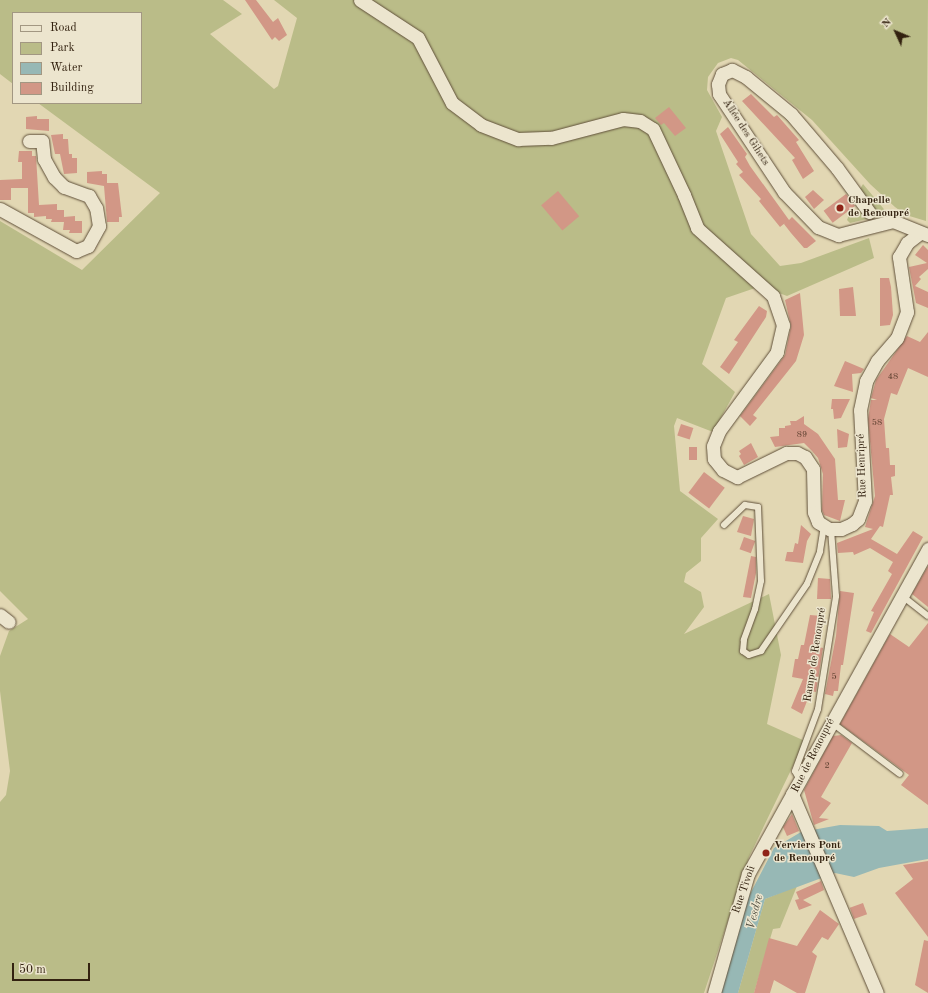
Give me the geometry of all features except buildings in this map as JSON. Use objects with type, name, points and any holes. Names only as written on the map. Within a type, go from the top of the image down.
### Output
[{"type":"street","points":[[360,0],[418,38],[452,103],[481,125],[518,139],[551,138],[623,119],[640,121],[653,129],[684,195],[697,228],[741,265],[773,296],[783,325],[777,352],[719,431],[713,446],[714,459],[723,470],[737,477],[786,453],[797,453],[805,457],[813,468],[814,512],[818,522],[827,527]]},
{"type":"street","name":"Allée des Gihets","points":[[869,212],[837,168],[791,114],[746,77],[732,70],[722,74],[718,84],[719,94],[784,192],[818,227],[838,235],[893,221],[924,234]]},
{"type":"street","points":[[0,209],[76,251],[88,246],[99,226],[96,208],[88,196],[64,186],[54,177],[44,158],[42,141],[29,141]]},
{"type":"street","name":"Rue Henripré","points":[[827,527],[841,529],[852,524],[858,519],[865,501],[860,410],[866,381],[877,361],[897,338],[907,312],[899,257],[907,243],[924,234]]},
{"type":"street","name":"Rue de Renoupré","points":[[877,993],[792,794],[901,595],[928,550]]},
{"type":"street","name":"Rue Tivoli","points":[[714,993],[748,874],[792,794]]},
{"type":"lane","points":[[724,525],[745,505],[758,508],[761,580],[755,609],[744,640],[743,652],[749,655],[761,651],[807,584],[820,551],[827,527]]},
{"type":"lane","name":"Rampe de Renoupré","points":[[800,780],[795,771],[818,710],[836,596],[827,527]]},
{"type":"lane","points":[[901,595],[928,616]]},
{"type":"lane","points":[[831,722],[900,774]]},
{"type":"green space","points":[[0,0],[223,0],[242,14],[210,34],[274,89],[278,86],[297,18],[274,0],[928,0],[926,221],[906,215],[895,207],[870,184],[812,120],[738,60],[731,58],[718,63],[708,77],[707,90],[722,117],[716,131],[751,234],[780,266],[801,263],[869,238],[874,258],[787,296],[761,286],[726,298],[702,364],[735,392],[713,432],[677,418],[674,426],[680,491],[718,519],[701,538],[701,561],[686,573],[684,582],[701,592],[704,607],[684,634],[769,594],[781,655],[767,724],[805,741],[749,857],[704,993],[0,993],[0,802],[6,795],[10,771],[0,691],[0,656],[9,631],[28,619],[0,591],[0,221],[82,270],[160,193],[39,104],[142,104],[142,12],[12,12],[12,83],[0,74]]},
{"type":"green space","points":[[863,184],[888,214],[850,223],[847,220],[849,215],[860,207],[859,191]]},
{"type":"green space","points":[[797,886],[780,928],[773,929],[754,993],[738,993],[765,899]]},
{"type":"water","name":"Vesdre","points":[[840,825],[879,826],[887,831],[928,828],[928,859],[879,868],[854,877],[835,873],[765,899],[738,993],[721,993],[749,896],[774,848],[801,832]]},
{"type":"place","name":"Chapelle de Renoupré","points":[[840,208]]},
{"type":"place","name":"Verviers Pont de Renoupré","points":[[766,853]]}]
